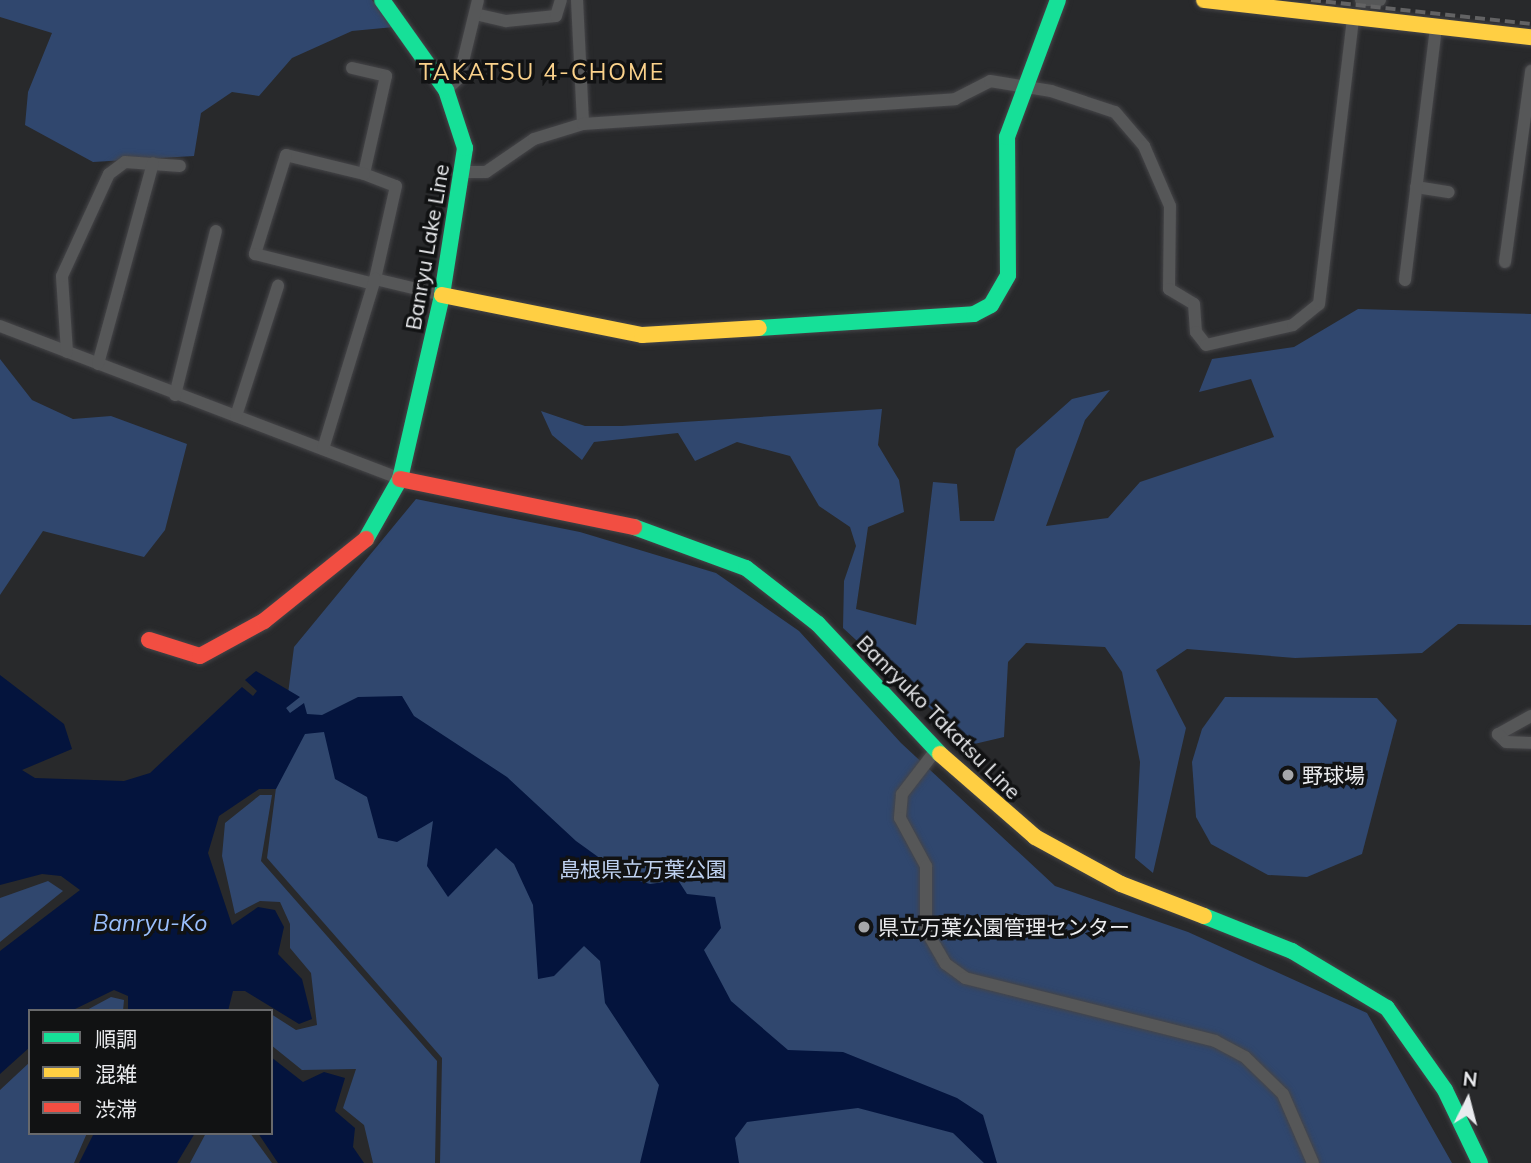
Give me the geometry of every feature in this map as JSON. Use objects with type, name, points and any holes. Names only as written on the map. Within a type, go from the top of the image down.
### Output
[{"type":"main road","name":"Banryu Lake Line","points":[[149,640],[200,656],[264,621],[369,537],[400,479],[442,295],[465,172],[446,90],[382,0]]},
{"type":"main road","points":[[442,295],[642,335],[974,314],[991,305],[1008,275],[1005,164],[1021,85],[1058,0]]},
{"type":"main road","points":[[1204,0],[1531,37]]},
{"type":"main road","name":"Banryuko Takatsu Line","points":[[400,479],[483,501],[656,531],[746,568],[818,624],[936,750],[1003,813],[1076,861],[1292,951],[1387,1008],[1445,1090],[1480,1163]]},
{"type":"street","points":[[446,90],[459,78],[478,0]]},
{"type":"street","points":[[475,13],[506,21],[556,16],[561,0]]},
{"type":"street","points":[[577,0],[583,124]]},
{"type":"street","points":[[1362,0],[1380,0]]},
{"type":"street","points":[[465,172],[486,172],[534,139],[583,124],[955,99],[990,81],[1021,85],[1115,112],[1144,146],[1170,206],[1169,289],[1194,304],[1196,332],[1206,345],[1293,324],[1318,304],[1353,16]]},
{"type":"street","points":[[1405,280],[1436,26]]},
{"type":"street","points":[[352,68],[386,76],[364,174]]},
{"type":"street","points":[[1505,262],[1531,71]]},
{"type":"street","points":[[323,449],[372,281],[396,186],[364,174],[286,155],[255,254],[372,281],[442,295]]},
{"type":"street","points":[[67,352],[67,261],[109,174],[125,162],[180,166]]},
{"type":"street","points":[[98,364],[153,163]]},
{"type":"street","points":[[1416,187],[1449,192]]},
{"type":"street","points":[[176,395],[216,231]]},
{"type":"street","points":[[236,416],[278,286]]},
{"type":"street","points":[[0,326],[400,479]]},
{"type":"street","points":[[1531,716],[1498,734],[1507,742],[1531,743]]},
{"type":"street","points":[[936,750],[902,794],[900,818],[926,866],[926,930],[946,964],[965,978],[1215,1041],[1245,1057],[1283,1094],[1313,1163]]},
{"type":"green space","points":[[0,0],[372,0],[394,27],[352,31],[292,58],[259,96],[232,92],[201,113],[194,156],[93,162],[25,125],[28,92],[52,33],[0,17]]},
{"type":"green space","points":[[1358,309],[1531,314],[1531,625],[1458,624],[1422,653],[1295,658],[1187,649],[1156,670],[1186,728],[1153,873],[1135,858],[1140,762],[1122,672],[1105,647],[1026,643],[1008,662],[1004,737],[970,745],[843,628],[844,581],[856,546],[850,527],[819,506],[790,456],[737,442],[695,461],[678,433],[594,442],[582,460],[552,435],[541,411],[585,426],[622,426],[882,409],[878,445],[899,480],[904,512],[868,527],[856,609],[916,625],[933,482],[957,484],[960,521],[994,521],[1016,449],[1072,399],[1110,390],[1085,420],[1046,526],[1108,518],[1140,482],[1274,437],[1251,379],[1199,392],[1212,359],[1294,347]]},
{"type":"green space","points":[[0,359],[32,400],[73,419],[111,416],[187,444],[165,530],[144,557],[43,531],[0,595]]},
{"type":"green space","name":"島根県立万葉公園","points":[[416,499],[580,532],[716,573],[799,631],[901,743],[1055,886],[1188,932],[1367,1013],[1452,1163],[440,1163],[442,1058],[267,858],[294,647]]},
{"type":"green space","name":"野球場","points":[[1225,697],[1377,698],[1397,720],[1362,854],[1307,877],[1268,875],[1211,844],[1196,817],[1192,762],[1202,729]]},
{"type":"green space","points":[[260,795],[272,795],[261,861],[437,1061],[435,1163],[373,1163],[364,1125],[343,1108],[356,1069],[302,1070],[273,1047],[273,1015],[296,1030],[317,1025],[311,973],[290,948],[290,924],[280,902],[260,901],[235,914],[222,856],[225,823]]},
{"type":"green space","points":[[48,881],[63,891],[0,942],[0,898]]},
{"type":"green space","points":[[111,997],[124,1000],[123,1009],[89,1009]]},
{"type":"green space","points":[[28,1064],[28,1135],[86,1135],[74,1163],[0,1163],[0,1090]]},
{"type":"green space","points":[[205,1135],[251,1135],[272,1163],[190,1163]]},
{"type":"water","name":"Banryu-Ko","points":[[256,671],[300,697],[286,708],[290,713],[304,703],[307,714],[322,715],[358,697],[402,696],[414,716],[507,777],[576,841],[626,877],[650,884],[678,880],[687,894],[715,897],[721,928],[704,950],[731,1001],[788,1050],[843,1052],[957,1098],[983,1115],[997,1163],[984,1163],[953,1133],[858,1108],[747,1122],[735,1138],[739,1163],[640,1163],[659,1085],[605,1003],[600,961],[584,946],[554,976],[538,979],[533,905],[514,864],[496,848],[448,897],[427,866],[433,821],[397,842],[378,838],[367,797],[335,779],[324,732],[305,734],[276,789],[259,789],[219,816],[208,853],[232,925],[258,907],[275,910],[284,927],[278,954],[302,979],[312,1019],[299,1024],[245,991],[233,991],[228,1009],[128,1009],[128,996],[114,990],[75,1009],[28,1009],[28,1049],[0,1074],[0,951],[80,890],[61,876],[42,874],[0,885],[0,675],[64,724],[72,749],[22,770],[35,778],[124,781],[150,773],[242,687],[253,696],[257,691],[245,680]]},
{"type":"water","points":[[273,1059],[303,1082],[324,1072],[345,1078],[335,1111],[355,1128],[353,1147],[364,1163],[278,1163],[259,1135],[273,1135]]},
{"type":"water","points":[[93,1135],[194,1135],[177,1163],[79,1163]]},
{"type":"railway","points":[[1311,0],[1531,24]]},
{"type":"traffic: fast","points":[[366,539],[400,479],[442,295],[465,148],[446,90],[382,0]]},
{"type":"traffic: fast","points":[[759,328],[974,314],[991,305],[1008,275],[1007,137],[1058,0]]},
{"type":"traffic: fast","points":[[634,527],[746,568],[818,624],[940,754]]},
{"type":"traffic: fast","points":[[1204,916],[1292,951],[1387,1008],[1445,1090],[1480,1163]]},
{"type":"traffic: slow","points":[[1204,0],[1531,37]]},
{"type":"traffic: slow","points":[[442,295],[642,335],[759,328]]},
{"type":"traffic: slow","points":[[940,754],[1035,837],[1121,884],[1204,916]]},
{"type":"traffic: jam","points":[[400,479],[634,527]]},
{"type":"traffic: jam","points":[[149,640],[200,656],[264,621],[366,539]]},
{"type":"place","name":"野球場","points":[[1288,775]]},
{"type":"place","name":"県立万葉公園管理センター","points":[[864,927]]},
{"type":"district","name":"TAKATSU 4-CHOME","points":[[542,72]]}]
